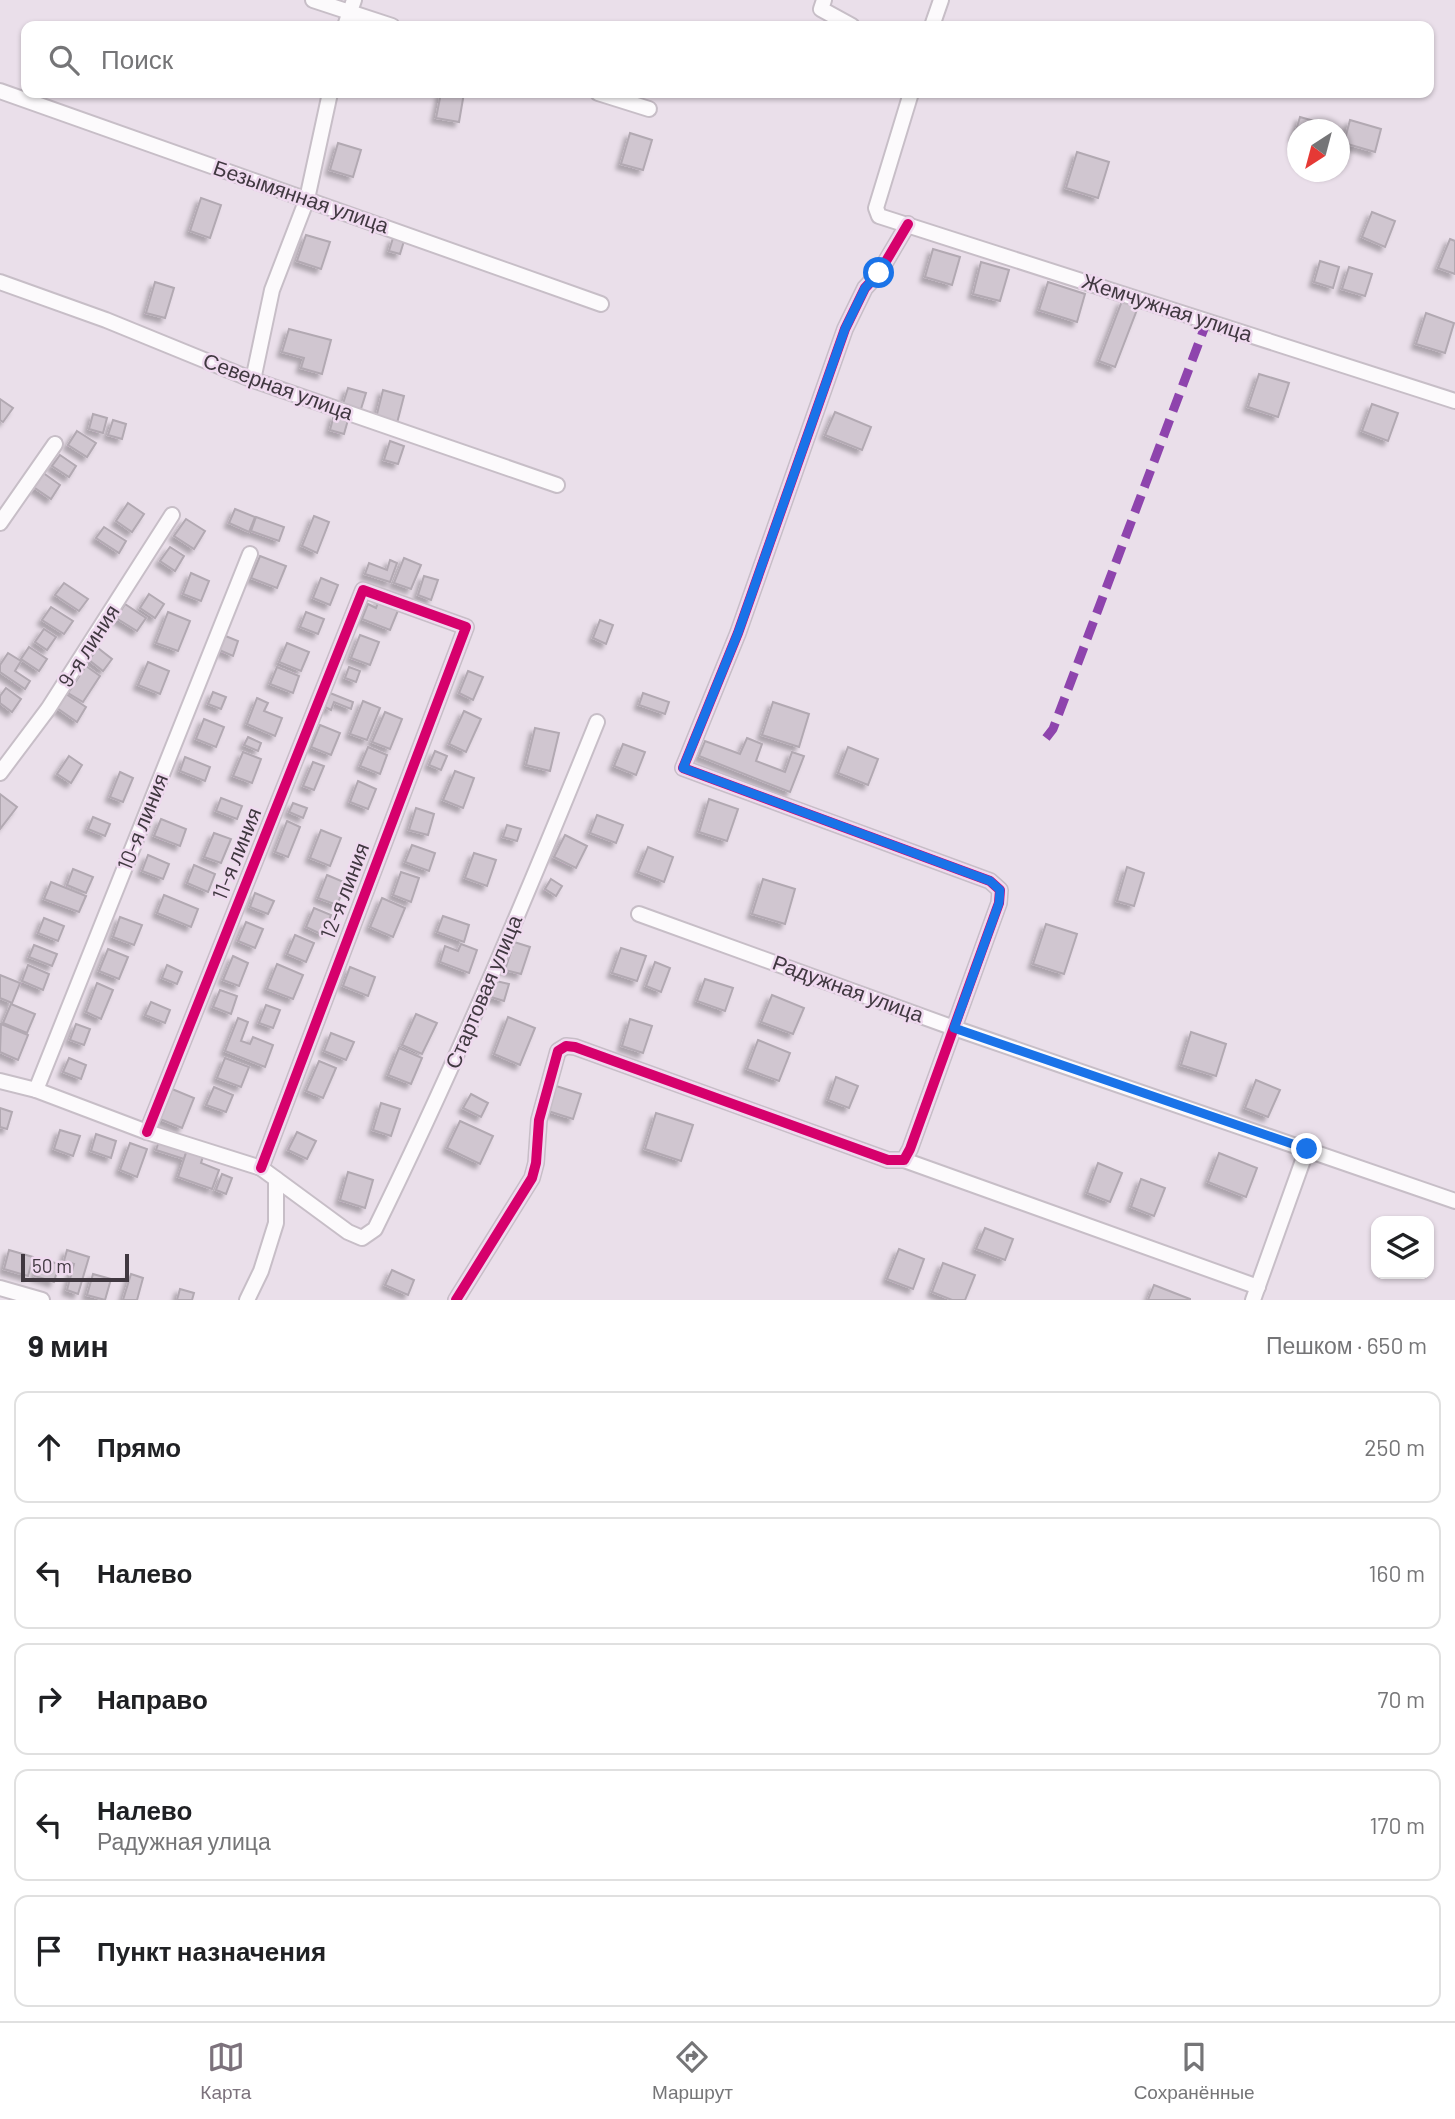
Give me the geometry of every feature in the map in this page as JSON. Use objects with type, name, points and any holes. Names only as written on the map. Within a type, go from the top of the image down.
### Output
[{"type":"street","points":[[313,0],[375,21]]},
{"type":"street","points":[[824,0],[821,9],[843,21]]},
{"type":"street","points":[[934,21],[942,0]]},
{"type":"street","name":"Безымянная улица","points":[[0,91],[601,303]]},
{"type":"street","points":[[253,380],[272,290],[307,199],[329,98]]},
{"type":"street","points":[[614,98],[649,109]]},
{"type":"street","name":"Жемчужная улица","points":[[909,98],[876,208],[879,216],[1455,401]]},
{"type":"street","points":[[904,1160],[999,903],[1000,890],[990,881],[683,768],[738,633],[845,329],[865,288],[879,273],[908,224]]},
{"type":"street","name":"Северная улица","points":[[0,282],[106,320],[253,380],[558,485]]},
{"type":"street","points":[[0,523],[55,444]]},
{"type":"street","name":"9-я линия","points":[[0,773],[48,709],[172,515]]},
{"type":"street","name":"10-я линия","points":[[36,1090],[250,554]]},
{"type":"street","name":"11-я линия","points":[[147,1132],[363,590],[466,627]]},
{"type":"street","name":"12-я линия","points":[[261,1168],[466,627]]},
{"type":"street","name":"Стартовая улица","points":[[276,1179],[348,1232],[362,1238],[374,1229],[421,1136],[597,722]]},
{"type":"street","name":"Радужная улица","points":[[639,914],[954,1028],[1455,1200]]},
{"type":"street","points":[[456,1300],[532,1178],[536,1163],[539,1120],[558,1051],[566,1046],[888,1160],[904,1160],[1256,1294],[1307,1149]]},
{"type":"street","points":[[0,1080],[36,1090],[147,1132],[261,1168],[276,1179],[276,1223],[261,1271],[247,1300]]},
{"type":"street","points":[[0,1287],[42,1300]]},
{"type":"building","points":[[440,98],[463,98],[459,122],[436,118]]},
{"type":"building","points":[[1350,120],[1381,129],[1375,152],[1350,145]]},
{"type":"building","points":[[630,133],[652,140],[643,170],[621,164]]},
{"type":"building","points":[[338,143],[361,150],[353,177],[330,170]]},
{"type":"building","points":[[1077,152],[1109,162],[1098,198],[1066,188]]},
{"type":"building","points":[[201,198],[221,205],[210,238],[190,231]]},
{"type":"building","points":[[1372,212],[1395,221],[1385,247],[1362,237]]},
{"type":"building","points":[[306,235],[330,242],[321,269],[297,261]]},
{"type":"building","points":[[393,238],[404,241],[400,254],[389,251]]},
{"type":"building","points":[[1450,239],[1455,241],[1455,274],[1438,268]]},
{"type":"building","points":[[933,249],[960,257],[952,285],[925,277]]},
{"type":"building","points":[[1320,261],[1339,267],[1333,288],[1314,282]]},
{"type":"building","points":[[981,262],[1009,270],[1000,301],[973,294]]},
{"type":"building","points":[[1349,267],[1372,274],[1365,296],[1342,289]]},
{"type":"building","points":[[155,282],[174,288],[165,318],[146,313]]},
{"type":"building","points":[[1048,282],[1085,294],[1077,322],[1039,310]]},
{"type":"building","points":[[1122,301],[1138,307],[1115,367],[1099,361]]},
{"type":"building","points":[[1426,313],[1454,323],[1445,353],[1416,344]]},
{"type":"building","points":[[289,329],[331,340],[322,374],[301,368],[304,358],[282,352]]},
{"type":"building","points":[[1259,374],[1289,383],[1278,417],[1248,407]]},
{"type":"building","points":[[348,388],[366,393],[360,412],[342,407]]},
{"type":"building","points":[[383,390],[404,396],[397,423],[376,418]]},
{"type":"building","points":[[0,399],[13,408],[3,422],[0,420]]},
{"type":"building","points":[[1372,404],[1398,413],[1388,441],[1362,431]]},
{"type":"building","points":[[835,412],[871,427],[862,450],[825,435]]},
{"type":"building","points":[[93,414],[107,418],[103,433],[89,429]]},
{"type":"building","points":[[334,415],[348,420],[344,434],[330,430]]},
{"type":"building","points":[[113,420],[126,424],[122,439],[108,435]]},
{"type":"building","points":[[77,431],[96,443],[87,457],[68,445]]},
{"type":"building","points":[[390,441],[404,446],[398,464],[384,460]]},
{"type":"building","points":[[60,455],[76,466],[69,477],[52,466]]},
{"type":"building","points":[[42,472],[60,485],[51,499],[32,486]]},
{"type":"building","points":[[128,503],[144,514],[132,532],[116,521]]},
{"type":"building","points":[[235,509],[255,517],[249,532],[229,523]]},
{"type":"building","points":[[314,516],[329,522],[317,553],[302,546]]},
{"type":"building","points":[[256,517],[284,527],[279,541],[251,531]]},
{"type":"building","points":[[186,519],[205,531],[194,549],[174,536]]},
{"type":"building","points":[[104,527],[126,541],[119,553],[96,538]]},
{"type":"building","points":[[170,547],[184,556],[175,571],[160,561]]},
{"type":"building","points":[[260,556],[286,566],[277,588],[251,578]]},
{"type":"building","points":[[404,558],[421,565],[411,589],[394,583]]},
{"type":"building","points":[[390,560],[397,563],[390,582],[365,574],[369,563],[387,570]]},
{"type":"building","points":[[191,573],[209,581],[201,601],[183,594]]},
{"type":"building","points":[[424,576],[438,580],[431,600],[418,595]]},
{"type":"building","points":[[321,578],[338,585],[330,605],[313,598]]},
{"type":"building","points":[[64,583],[88,599],[79,611],[55,595]]},
{"type":"building","points":[[149,594],[164,604],[155,618],[140,608]]},
{"type":"building","points":[[379,600],[399,608],[390,630],[362,619],[368,604],[376,608]]},
{"type":"building","points":[[125,604],[146,618],[137,631],[116,618]]},
{"type":"building","points":[[51,607],[73,621],[64,634],[42,620]]},
{"type":"building","points":[[168,612],[190,621],[178,651],[156,643]]},
{"type":"building","points":[[306,612],[324,619],[318,634],[300,627]]},
{"type":"building","points":[[600,620],[613,625],[606,644],[593,638]]},
{"type":"building","points":[[44,629],[56,637],[47,650],[35,642]]},
{"type":"building","points":[[223,635],[238,641],[233,656],[217,649]]},
{"type":"building","points":[[360,635],[379,642],[370,665],[351,658]]},
{"type":"building","points":[[287,643],[309,652],[301,671],[279,662]]},
{"type":"building","points":[[29,647],[47,659],[39,671],[21,659]]},
{"type":"building","points":[[98,648],[112,659],[103,671],[89,660]]},
{"type":"building","points":[[8,653],[21,661],[15,671],[30,681],[25,689],[0,672],[0,665]]},
{"type":"building","points":[[148,662],[169,671],[160,694],[138,685]]},
{"type":"building","points":[[86,666],[100,676],[83,702],[68,693]]},
{"type":"building","points":[[277,667],[299,676],[293,693],[270,684]]},
{"type":"building","points":[[349,667],[360,671],[356,682],[345,678]]},
{"type":"building","points":[[468,671],[483,677],[473,700],[459,693]]},
{"type":"building","points":[[6,688],[21,699],[12,712],[0,703],[0,696]]},
{"type":"building","points":[[213,692],[226,697],[221,709],[208,704]]},
{"type":"building","points":[[330,693],[353,702],[351,709],[334,702],[331,710],[325,707]]},
{"type":"building","points":[[643,693],[669,702],[665,714],[639,705]]},
{"type":"building","points":[[66,694],[86,707],[77,722],[57,708]]},
{"type":"building","points":[[257,698],[268,703],[264,711],[282,718],[275,736],[247,724]]},
{"type":"building","points":[[363,701],[380,708],[367,740],[350,734]]},
{"type":"building","points":[[773,702],[809,714],[799,747],[762,735]]},
{"type":"building","points":[[464,711],[481,719],[466,752],[449,744]]},
{"type":"building","points":[[385,712],[402,719],[390,749],[372,742]]},
{"type":"building","points":[[204,719],[224,727],[216,747],[196,739]]},
{"type":"building","points":[[320,725],[340,733],[331,755],[311,747]]},
{"type":"building","points":[[535,728],[559,733],[550,771],[526,765]]},
{"type":"building","points":[[248,737],[261,743],[258,751],[244,745]]},
{"type":"building","points":[[747,738],[762,744],[756,761],[785,772],[792,752],[804,756],[790,792],[699,756],[705,741],[740,754]]},
{"type":"building","points":[[623,744],[645,752],[636,775],[614,766]]},
{"type":"building","points":[[368,747],[387,755],[380,774],[360,766]]},
{"type":"building","points":[[848,747],[878,759],[868,785],[838,773]]},
{"type":"building","points":[[435,751],[447,756],[441,770],[429,765]]},
{"type":"building","points":[[243,752],[261,759],[252,783],[233,776]]},
{"type":"building","points":[[69,756],[82,765],[71,783],[57,774]]},
{"type":"building","points":[[185,757],[210,767],[205,781],[180,771]]},
{"type":"building","points":[[313,762],[324,766],[314,790],[303,786]]},
{"type":"building","points":[[455,771],[474,778],[463,808],[443,800]]},
{"type":"building","points":[[120,772],[133,778],[123,802],[110,797]]},
{"type":"building","points":[[358,781],[376,789],[368,809],[350,802]]},
{"type":"building","points":[[0,794],[17,807],[0,829]]},
{"type":"building","points":[[221,798],[242,806],[237,819],[216,811]]},
{"type":"building","points":[[709,799],[738,809],[727,841],[699,832]]},
{"type":"building","points":[[293,803],[307,808],[303,818],[289,812]]},
{"type":"building","points":[[416,808],[434,814],[428,835],[409,830]]},
{"type":"building","points":[[597,815],[623,825],[616,843],[590,833]]},
{"type":"building","points":[[93,817],[110,824],[105,836],[88,829]]},
{"type":"building","points":[[161,819],[186,829],[180,846],[154,836]]},
{"type":"building","points":[[287,821],[300,827],[288,857],[275,852]]},
{"type":"building","points":[[507,825],[521,829],[517,841],[503,837]]},
{"type":"building","points":[[321,830],[341,838],[330,866],[310,858]]},
{"type":"building","points":[[214,833],[231,839],[221,863],[204,857]]},
{"type":"building","points":[[565,835],[587,846],[576,868],[554,857]]},
{"type":"building","points":[[412,845],[435,853],[429,871],[405,862]]},
{"type":"building","points":[[648,847],[673,857],[664,882],[638,872]]},
{"type":"building","points":[[474,853],[496,860],[487,886],[465,878]]},
{"type":"building","points":[[148,855],[169,864],[163,879],[142,871]]},
{"type":"building","points":[[194,865],[215,874],[208,892],[187,883]]},
{"type":"building","points":[[1127,867],[1144,873],[1134,906],[1117,901]]},
{"type":"building","points":[[73,869],[93,877],[86,893],[67,885]]},
{"type":"building","points":[[401,872],[419,878],[411,902],[393,895]]},
{"type":"building","points":[[327,875],[346,883],[337,905],[318,898]]},
{"type":"building","points":[[551,879],[562,886],[556,896],[545,889]]},
{"type":"building","points":[[763,879],[795,889],[785,924],[752,914]]},
{"type":"building","points":[[51,882],[86,896],[79,912],[44,899]]},
{"type":"building","points":[[255,893],[274,901],[268,914],[250,907]]},
{"type":"building","points":[[164,895],[198,909],[191,927],[157,913]]},
{"type":"building","points":[[382,898],[405,908],[393,937],[370,927]]},
{"type":"building","points":[[314,908],[331,915],[323,935],[306,927]]},
{"type":"building","points":[[443,916],[469,925],[464,942],[437,932]]},
{"type":"building","points":[[120,917],[142,925],[134,945],[113,937]]},
{"type":"building","points":[[44,918],[64,926],[58,941],[38,933]]},
{"type":"building","points":[[246,922],[263,929],[255,948],[238,941]]},
{"type":"building","points":[[1046,924],[1077,934],[1064,974],[1033,964]]},
{"type":"building","points":[[295,935],[314,943],[306,962],[287,954]]},
{"type":"building","points":[[514,942],[530,947],[521,974],[505,970]]},
{"type":"building","points":[[461,944],[477,950],[469,973],[440,962],[445,946],[458,951]]},
{"type":"building","points":[[34,945],[57,954],[52,966],[29,957]]},
{"type":"building","points":[[621,948],[646,956],[637,981],[612,973]]},
{"type":"building","points":[[108,949],[128,957],[119,979],[99,971]]},
{"type":"building","points":[[233,956],[248,963],[239,986],[223,980]]},
{"type":"building","points":[[655,962],[670,968],[661,992],[646,986]]},
{"type":"building","points":[[277,964],[303,975],[293,999],[267,989]]},
{"type":"building","points":[[28,965],[49,974],[43,990],[22,981]]},
{"type":"building","points":[[167,965],[182,972],[177,984],[162,978]]},
{"type":"building","points":[[350,967],[375,977],[368,996],[343,986]]},
{"type":"building","points":[[0,975],[20,983],[12,1003],[0,998]]},
{"type":"building","points":[[705,979],[733,988],[725,1011],[697,1001]]},
{"type":"building","points":[[496,981],[509,984],[504,1001],[491,997]]},
{"type":"building","points":[[97,983],[113,990],[101,1019],[86,1012]]},
{"type":"building","points":[[220,990],[237,996],[231,1014],[213,1007]]},
{"type":"building","points":[[772,995],[804,1008],[793,1034],[761,1022]]},
{"type":"building","points":[[151,1002],[170,1010],[165,1023],[145,1015]]},
{"type":"building","points":[[11,1004],[35,1014],[27,1033],[3,1023]]},
{"type":"building","points":[[266,1005],[280,1010],[273,1028],[259,1023]]},
{"type":"building","points":[[416,1014],[437,1023],[422,1054],[402,1045]]},
{"type":"building","points":[[508,1017],[535,1028],[520,1065],[494,1054]]},
{"type":"building","points":[[238,1018],[248,1022],[241,1041],[250,1044],[253,1037],[273,1045],[265,1067],[225,1051]]},
{"type":"building","points":[[630,1019],[652,1026],[643,1053],[622,1046]]},
{"type":"building","points":[[1,1024],[28,1035],[18,1060],[0,1052]]},
{"type":"building","points":[[76,1024],[90,1029],[84,1045],[70,1040]]},
{"type":"building","points":[[1191,1032],[1226,1044],[1216,1076],[1181,1065]]},
{"type":"building","points":[[331,1033],[354,1042],[346,1060],[324,1051]]},
{"type":"building","points":[[758,1040],[790,1053],[779,1081],[747,1069]]},
{"type":"building","points":[[399,1048],[422,1058],[411,1084],[388,1075]]},
{"type":"building","points":[[69,1058],[86,1065],[81,1079],[63,1072]]},
{"type":"building","points":[[225,1058],[249,1067],[241,1087],[217,1078]]},
{"type":"building","points":[[319,1061],[336,1068],[323,1098],[306,1091]]},
{"type":"building","points":[[836,1077],[858,1086],[849,1108],[828,1100]]},
{"type":"building","points":[[1256,1080],[1280,1090],[1268,1117],[1245,1108]]},
{"type":"building","points":[[553,1085],[581,1094],[573,1119],[545,1110]]},
{"type":"building","points":[[214,1087],[233,1095],[226,1112],[206,1105]]},
{"type":"building","points":[[172,1089],[194,1098],[182,1128],[160,1119]]},
{"type":"building","points":[[471,1094],[488,1103],[481,1117],[463,1108]]},
{"type":"building","points":[[381,1103],[400,1109],[391,1136],[373,1130]]},
{"type":"building","points":[[0,1108],[12,1112],[7,1129],[0,1127]]},
{"type":"building","points":[[656,1113],[693,1125],[681,1161],[645,1149]]},
{"type":"building","points":[[460,1121],[493,1136],[480,1164],[447,1148]]},
{"type":"building","points":[[60,1130],[80,1136],[73,1156],[54,1149]]},
{"type":"building","points":[[297,1132],[316,1141],[307,1159],[288,1150]]},
{"type":"building","points":[[96,1134],[116,1141],[111,1158],[91,1151]]},
{"type":"building","points":[[159,1141],[187,1150],[184,1159],[156,1150]]},
{"type":"building","points":[[130,1143],[147,1149],[137,1177],[120,1170]]},
{"type":"building","points":[[188,1147],[204,1153],[201,1163],[219,1170],[212,1189],[178,1177]]},
{"type":"building","points":[[1219,1153],[1257,1168],[1246,1197],[1208,1182]]},
{"type":"building","points":[[1098,1163],[1122,1173],[1110,1202],[1087,1193]]},
{"type":"building","points":[[348,1172],[373,1180],[365,1208],[340,1200]]},
{"type":"building","points":[[222,1174],[232,1178],[226,1194],[216,1190]]},
{"type":"building","points":[[1141,1179],[1165,1188],[1154,1216],[1131,1207]]},
{"type":"building","points":[[985,1228],[1013,1239],[1005,1260],[976,1249]]},
{"type":"building","points":[[899,1249],[924,1259],[913,1289],[887,1279]]},
{"type":"building","points":[[9,1250],[33,1257],[28,1276],[4,1269]]},
{"type":"building","points":[[67,1250],[89,1257],[78,1294],[67,1290],[74,1264],[64,1261]]},
{"type":"building","points":[[40,1259],[59,1264],[54,1282],[35,1276]]},
{"type":"building","points":[[943,1263],[975,1275],[965,1300],[952,1300],[932,1292]]},
{"type":"building","points":[[392,1270],[414,1280],[408,1295],[385,1285]]},
{"type":"building","points":[[93,1274],[111,1279],[105,1300],[87,1295]]},
{"type":"building","points":[[131,1274],[143,1278],[137,1300],[123,1300]]},
{"type":"building","points":[[1154,1285],[1190,1299],[1190,1300],[1148,1300]]},
{"type":"building","points":[[180,1289],[194,1293],[192,1300],[177,1300]]},
{"type":"marked path","points":[[1046,738],[1053,729],[1207,321]]},
{"type":"cycle path","points":[[456,1300],[532,1178],[536,1163],[539,1120],[558,1051],[566,1046],[888,1160],[904,1160],[910,1149],[999,903],[1000,890],[990,881],[683,768],[738,633],[845,329],[865,288],[879,273],[908,224]]},
{"type":"cycle path","points":[[147,1132],[363,590],[466,627],[261,1168]]},
{"type":"route","points":[[879,273],[865,288],[845,329],[738,633],[683,768],[990,881],[1000,890],[999,903],[954,1028],[1307,1149]]}]
